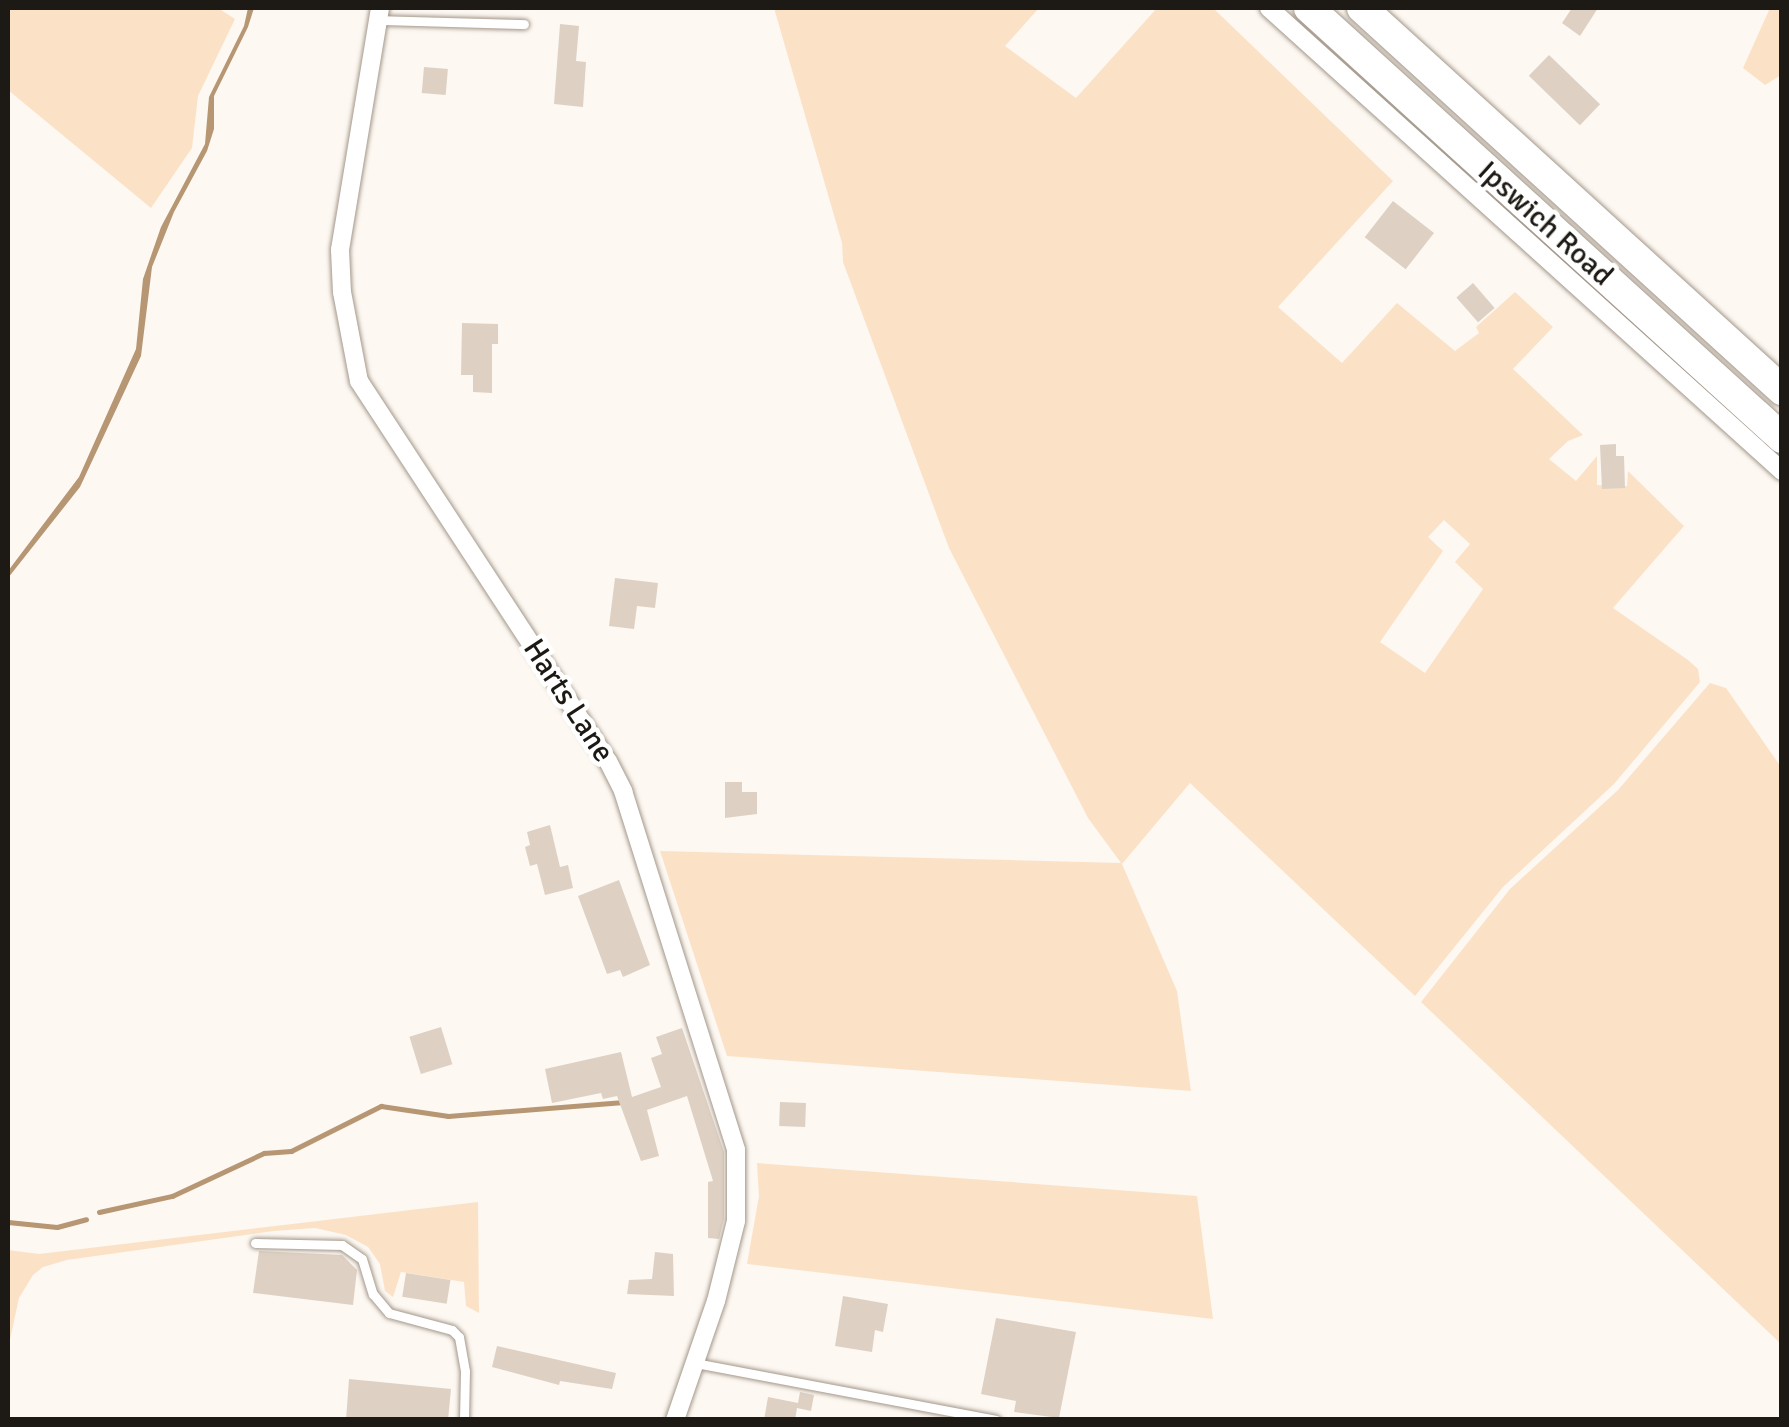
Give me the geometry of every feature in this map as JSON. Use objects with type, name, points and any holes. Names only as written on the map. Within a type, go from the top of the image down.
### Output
[{"type":"highway","name":"Ipswich Road","points":[[1309,8],[1782,438]]},
{"type":"highway","name":"Ipswich Road","points":[[1362,8],[1776,381]]},
{"type":"street","points":[[1269,8],[1782,471]]},
{"type":"street","name":"Harts Lane","points":[[379,14],[340,250],[344,309],[358,382],[608,761],[623,791],[736,1150],[736,1221],[675,1420]]},
{"type":"lane","points":[[379,14],[524,24]]},
{"type":"lane","points":[[255,1243],[342,1245],[362,1259],[373,1294],[389,1312],[452,1330],[459,1337],[465,1371],[464,1420]]},
{"type":"lane","points":[[695,1363],[996,1420]]},
{"type":"shaded area","points":[[8,8],[218,8],[235,19],[198,96],[192,148],[151,208],[8,90]]},
{"type":"shaded area","points":[[248,8],[254,8],[248,27],[214,96],[214,129],[207,151],[174,212],[152,267],[141,356],[80,487],[8,578],[8,571],[79,477],[136,349],[143,279],[161,227],[205,144],[209,97],[244,26]]},
{"type":"shaded area","points":[[774,8],[1039,8],[1005,46],[1076,98],[1157,8],[1213,8],[1393,181],[1278,307],[1342,363],[1397,303],[1455,351],[1479,333],[1476,327],[1515,292],[1553,327],[1513,369],[1583,435],[1568,441],[1549,459],[1576,481],[1597,456],[1597,485],[1627,486],[1628,471],[1684,526],[1613,608],[1688,660],[1698,669],[1700,682],[1614,784],[1503,887],[1415,996],[1190,783],[1122,864],[1177,991],[1191,1091],[727,1056],[660,851],[1121,863],[1088,818],[949,548],[843,262],[842,243]],"holes":[[[1444,520],[1470,544],[1455,562],[1483,589],[1425,673],[1380,642],[1443,551],[1428,537]]]},
{"type":"shaded area","points":[[1770,8],[1781,8],[1781,75],[1765,85],[1743,68]]},
{"type":"shaded area","points":[[1710,683],[1726,688],[1781,767],[1781,1344],[1421,1002],[1510,889],[1618,790]]},
{"type":"shaded area","points":[[757,1163],[1197,1196],[1213,1319],[747,1264],[759,1196]]},
{"type":"shaded area","points":[[478,1202],[479,1313],[466,1306],[464,1282],[401,1272],[393,1297],[385,1291],[380,1264],[368,1247],[346,1235],[315,1228],[274,1231],[67,1260],[43,1267],[33,1275],[19,1298],[8,1349],[8,1250],[39,1254]]},
{"type":"building","points":[[1572,8],[1598,8],[1580,36],[1562,23]]},
{"type":"building","points":[[560,24],[579,26],[576,61],[586,62],[583,107],[554,104]]},
{"type":"building","points":[[1549,55],[1600,104],[1580,125],[1529,76]]},
{"type":"building","points":[[424,67],[448,69],[446,95],[422,93]]},
{"type":"building","points":[[1393,201],[1434,233],[1406,269],[1365,237]]},
{"type":"building","points":[[1473,283],[1495,308],[1478,322],[1456,297]]},
{"type":"building","points":[[462,323],[498,324],[498,344],[492,344],[492,393],[473,392],[473,375],[461,375]]},
{"type":"building","points":[[1616,444],[1616,456],[1624,456],[1625,488],[1602,489],[1600,445]]},
{"type":"building","points":[[615,578],[658,583],[655,608],[637,606],[634,629],[609,626]]},
{"type":"building","points":[[725,782],[742,782],[742,792],[757,792],[757,814],[725,818]]},
{"type":"building","points":[[550,825],[560,867],[568,865],[573,888],[545,895],[537,864],[530,866],[525,847],[530,845],[527,832]]},
{"type":"building","points":[[619,880],[650,965],[623,977],[620,970],[607,974],[578,896]]},
{"type":"building","points":[[441,1027],[452,1064],[421,1074],[409,1037]]},
{"type":"building","points":[[682,1028],[724,1152],[724,1219],[719,1239],[708,1238],[708,1182],[713,1181],[687,1096],[647,1110],[659,1156],[641,1161],[617,1096],[603,1099],[601,1093],[552,1103],[545,1069],[621,1052],[632,1097],[661,1087],[651,1058],[662,1054],[656,1037]]},
{"type":"building","points":[[780,1102],[806,1103],[805,1127],[779,1126]]},
{"type":"building","points":[[259,1251],[342,1255],[357,1270],[353,1305],[253,1293]]},
{"type":"building","points":[[655,1252],[673,1254],[674,1296],[627,1294],[629,1280],[652,1279]]},
{"type":"building","points":[[406,1273],[450,1280],[447,1304],[402,1297]]},
{"type":"building","points":[[843,1296],[888,1304],[883,1332],[875,1330],[872,1352],[835,1346]]},
{"type":"building","points":[[996,1318],[1076,1332],[1059,1418],[1014,1412],[1016,1401],[981,1394]]},
{"type":"building","points":[[497,1346],[616,1373],[612,1389],[560,1381],[559,1385],[492,1367]]},
{"type":"building","points":[[349,1379],[451,1389],[448,1420],[346,1420]]},
{"type":"building","points":[[800,1392],[814,1395],[811,1411],[797,1408],[795,1420],[764,1420],[768,1397],[798,1403]]},
{"type":"waterway","points":[[99,1212],[172,1196],[264,1153],[291,1151],[381,1106],[448,1116],[623,1102]]},
{"type":"waterway","points":[[8,1222],[57,1227],[86,1219]]}]
